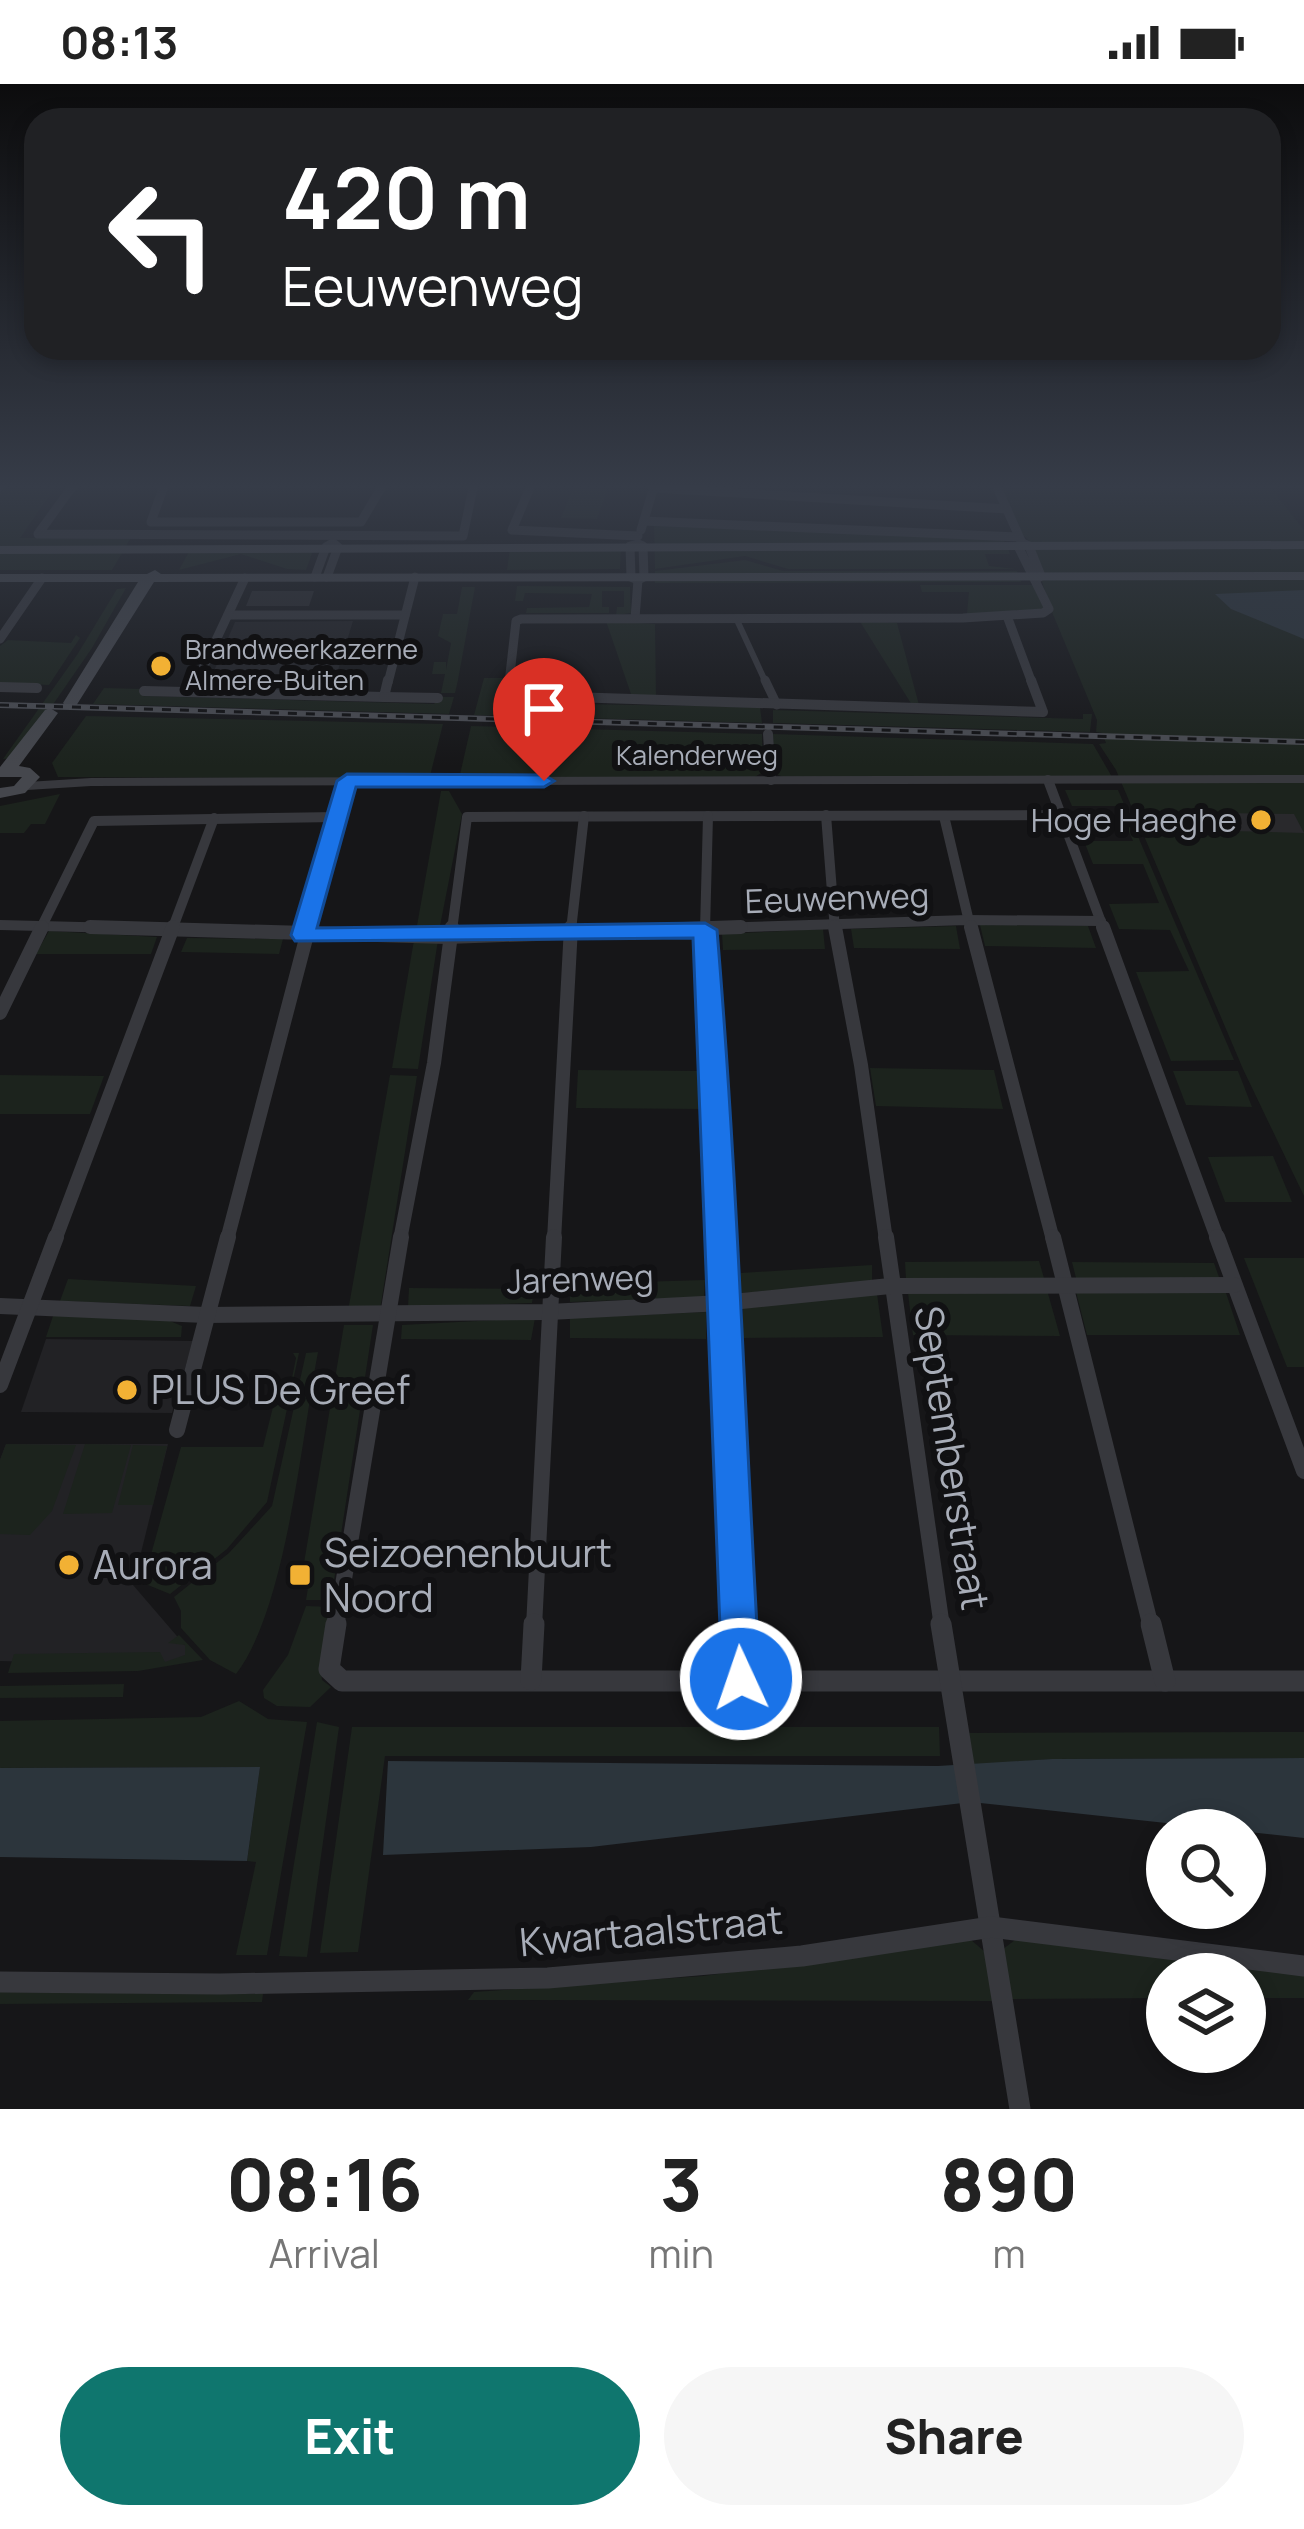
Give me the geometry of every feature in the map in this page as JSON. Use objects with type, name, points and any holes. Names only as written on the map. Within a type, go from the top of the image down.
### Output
[{"type":"main road","points":[[0,578],[368,578]]},
{"type":"main road","points":[[0,793],[18,775],[141,578]]},
{"type":"main road","points":[[526,578],[837,578]]},
{"type":"street","points":[[0,639],[42,578]]},
{"type":"street","points":[[196,692],[244,578]]},
{"type":"street","points":[[384,697],[415,578]]},
{"type":"street","points":[[635,618],[638,578]]},
{"type":"street","points":[[1007,616],[1043,712],[772,709],[507,695],[516,620],[1007,616],[1049,609],[1036,578]]},
{"type":"street","points":[[228,615],[405,615]]},
{"type":"street","points":[[736,618],[772,709]]},
{"type":"street","points":[[0,687],[38,688]]},
{"type":"street","points":[[144,691],[438,698]]},
{"type":"street","points":[[768,734],[771,780]]},
{"type":"street","name":"Kalenderweg","points":[[18,775],[91,782],[1304,779]]},
{"type":"street","points":[[1048,780],[1304,1471]]},
{"type":"street","points":[[177,1430],[347,781]]},
{"type":"street","name":"Septemberstraat","points":[[826,815],[834,924],[860,1065],[950,1682],[1020,2109]]},
{"type":"street","points":[[1060,815],[467,817],[447,937],[434,1063],[386,1314],[329,1669],[342,1682],[1304,1681]]},
{"type":"street","points":[[531,1680],[569,935],[584,816]]},
{"type":"street","points":[[708,816],[705,930],[741,1679]]},
{"type":"street","points":[[944,816],[1165,1681]]},
{"type":"street","points":[[0,1012],[92,824],[100,818],[337,818]]},
{"type":"street","points":[[0,1384],[214,818]]},
{"type":"street","name":"Eeuwenweg","points":[[0,925],[447,937],[967,920],[1101,921]]},
{"type":"street","name":"Jarenweg","points":[[0,1306],[205,1315],[549,1312],[722,1304],[890,1286],[1234,1285]]},
{"type":"street","name":"Kwartaalstraat","points":[[0,1982],[268,1984],[548,1978],[781,1958],[991,1928],[1304,1966]]},
{"type":"shaded area","points":[[655,578],[1019,578],[1021,582],[655,583]]},
{"type":"shaded area","points":[[1041,578],[1304,578],[1304,1196],[1243,1069],[1116,770],[1099,744],[1106,743],[1102,733],[1096,732],[1097,720]]},
{"type":"shaded area","points":[[920,585],[1035,585],[1044,609],[967,614],[969,592],[922,592]]},
{"type":"shaded area","points":[[517,586],[630,587],[631,613],[616,615],[617,607],[624,607],[624,591],[602,591],[602,607],[609,607],[609,613],[526,613],[527,608],[589,607],[592,594],[525,593],[523,601],[515,601]]},
{"type":"shaded area","points":[[462,587],[475,587],[458,680],[455,693],[441,693],[445,674],[432,674],[434,662],[446,662],[446,670],[451,643],[438,636],[443,614],[457,614]]},
{"type":"shaded area","points":[[126,588],[92,648],[16,758],[3,759],[117,589]]},
{"type":"shaded area","points":[[1304,590],[1304,639],[1231,609],[1215,594]]},
{"type":"shaded area","points":[[859,620],[897,623],[919,705],[912,705]]},
{"type":"shaded area","points":[[353,621],[332,690],[207,687],[235,622]]},
{"type":"shaded area","points":[[606,621],[655,624],[656,698],[632,697]]},
{"type":"shaded area","points":[[76,635],[80,638],[49,685],[0,683],[0,646],[8,640],[71,643]]},
{"type":"shaded area","points":[[484,678],[504,678],[502,694],[516,703],[760,707],[762,723],[474,715]]},
{"type":"shaded area","points":[[104,688],[143,689],[143,696],[434,704],[440,697],[454,697],[449,714],[93,704]]},
{"type":"shaded area","points":[[773,710],[1083,719],[1083,714],[1092,714],[1090,732],[773,723]]},
{"type":"shaded area","points":[[86,716],[443,724],[430,776],[420,779],[58,777],[52,763]]},
{"type":"shaded area","points":[[471,726],[762,734],[763,772],[753,778],[459,779]]},
{"type":"shaded area","points":[[773,734],[1093,744],[1112,777],[785,778],[774,773]]},
{"type":"shaded area","points":[[1065,790],[1118,790],[1234,1060],[1171,1061],[1136,972],[1189,971],[1170,930],[1119,929],[1109,904],[1159,903],[1143,864],[1093,864],[1084,841],[1133,841],[1118,806],[1072,806]]},
{"type":"shaded area","points":[[441,791],[449,791],[462,814],[439,931],[416,931]]},
{"type":"shaded area","points":[[60,794],[45,824],[31,824],[24,833],[0,833],[0,806]]},
{"type":"shaded area","points":[[980,925],[1088,926],[1096,948],[985,946]]},
{"type":"shaded area","points":[[956,926],[960,949],[854,948],[851,929]]},
{"type":"shaded area","points":[[823,929],[825,949],[723,950],[722,934]]},
{"type":"shaded area","points":[[49,931],[157,937],[151,954],[36,954]]},
{"type":"shaded area","points":[[187,938],[283,939],[279,954],[181,952]]},
{"type":"shaded area","points":[[414,940],[438,940],[418,1069],[392,1068]]},
{"type":"shaded area","points":[[870,1068],[994,1070],[1003,1109],[876,1106]]},
{"type":"shaded area","points":[[578,1070],[698,1071],[701,1109],[576,1108]]},
{"type":"shaded area","points":[[1173,1071],[1238,1071],[1252,1107],[1186,1105]]},
{"type":"shaded area","points":[[0,1075],[104,1076],[90,1114],[0,1114]]},
{"type":"shaded area","points":[[390,1075],[417,1076],[380,1310],[348,1311]]},
{"type":"shaded area","points":[[1273,1156],[1292,1202],[1225,1202],[1208,1157]]},
{"type":"shaded area","points":[[1244,1258],[1304,1258],[1304,1367],[1287,1367]]},
{"type":"shaded area","points":[[1039,1261],[1044,1278],[906,1279],[905,1262]]},
{"type":"shaded area","points":[[1072,1262],[1214,1263],[1220,1280],[1076,1278]]},
{"type":"shaded area","points":[[872,1265],[872,1283],[741,1293],[741,1273]]},
{"type":"shaded area","points":[[68,1279],[196,1286],[190,1306],[60,1301]]},
{"type":"shaded area","points":[[705,1280],[704,1297],[570,1302],[570,1284]]},
{"type":"shaded area","points":[[409,1288],[534,1289],[532,1303],[408,1307]]},
{"type":"shaded area","points":[[1075,1288],[1226,1293],[1240,1335],[1087,1335]]},
{"type":"shaded area","points":[[1047,1290],[1060,1336],[913,1335],[908,1293]]},
{"type":"shaded area","points":[[877,1294],[883,1337],[743,1338],[743,1308]]},
{"type":"shaded area","points":[[706,1312],[706,1339],[570,1338],[570,1318]]},
{"type":"shaded area","points":[[54,1313],[165,1319],[182,1326],[181,1337],[46,1337]]},
{"type":"shaded area","points":[[535,1318],[531,1340],[401,1339],[402,1325]]},
{"type":"shaded area","points":[[344,1325],[373,1325],[331,1600],[306,1600],[312,1564],[304,1563]]},
{"type":"shaded area","points":[[46,1339],[193,1341],[172,1413],[21,1412]]},
{"type":"shaded area","points":[[318,1352],[280,1566],[253,1645],[236,1674],[210,1660],[181,1628],[181,1611],[174,1597],[229,1553],[272,1506],[306,1353]]},
{"type":"shaded area","points":[[293,1353],[299,1353],[267,1502],[227,1549],[170,1594],[143,1583],[181,1447],[263,1447],[275,1399],[288,1398]]},
{"type":"shaded area","name":"Aurora","points":[[6,1444],[168,1444],[133,1585],[194,1656],[166,1666],[0,1661],[0,1460]]},
{"type":"shaded area","points":[[6,1444],[76,1445],[52,1511],[30,1535],[0,1534],[0,1460]]},
{"type":"shaded area","points":[[85,1444],[131,1445],[112,1513],[63,1514]]},
{"type":"shaded area","points":[[133,1445],[167,1446],[153,1505],[118,1505]]},
{"type":"shaded area","points":[[306,1606],[331,1607],[321,1671],[322,1680],[331,1687],[310,1707],[277,1706],[264,1698],[263,1690],[288,1655]]},
{"type":"shaded area","points":[[179,1635],[203,1660],[138,1671],[8,1673],[14,1654],[160,1652],[165,1662],[185,1655],[185,1645],[168,1643]]},
{"type":"shaded area","points":[[124,1684],[123,1697],[0,1698],[0,1686]]},
{"type":"shaded area","points":[[239,1701],[268,1719],[307,1722],[267,1955],[236,1955],[256,1862],[247,1861],[260,1767],[0,1768],[0,1721],[201,1717]]},
{"type":"shaded area","points":[[317,1722],[339,1727],[307,1957],[279,1956]]},
{"type":"shaded area","points":[[352,1727],[939,1727],[940,1756],[385,1756],[358,1952],[320,1953]]},
{"type":"shaded area","points":[[1304,1732],[1304,1758],[1052,1759],[974,1765],[969,1733]]},
{"type":"shaded area","points":[[1304,1758],[1304,1838],[1266,1834],[1266,1809],[1146,1809],[1146,1821],[971,1802],[591,1847],[383,1855],[388,1761],[938,1766],[1052,1759]]},
{"type":"shaded area","points":[[260,1767],[247,1861],[0,1857],[0,1768]]},
{"type":"shaded area","points":[[971,1940],[984,1951],[997,2001],[468,2000],[474,1992],[703,1976]]},
{"type":"shaded area","points":[[1015,1940],[1146,1956],[1146,1998],[1009,1999],[1003,1949]]},
{"type":"shaded area","points":[[1266,1970],[1304,1975],[1304,1998],[1266,1998]]},
{"type":"shaded area","points":[[0,1992],[263,1994],[262,2002],[0,2004]]},
{"type":"building","points":[[252,591],[314,591],[309,606],[246,606]]},
{"type":"building","name":"Hoge Haeghe","points":[[1221,813],[1294,814],[1304,833],[1231,831]]},
{"type":"railway","points":[[0,705],[1304,742]]},
{"type":"place","name":"Brandweerkazerne Almere-Buiten","points":[[161,666]]},
{"type":"place","name":"Hoge Haeghe","points":[[1261,820]]},
{"type":"place","name":"PLUS De Greef","points":[[127,1390]]},
{"type":"place","name":"Aurora","points":[[69,1565]]},
{"type":"place","name":"Seizoenenbuurt Noord","points":[[300,1575]]},
{"type":"route","points":[[544,781],[347,781],[303,935],[529,936],[705,930],[741,1679]]}]
